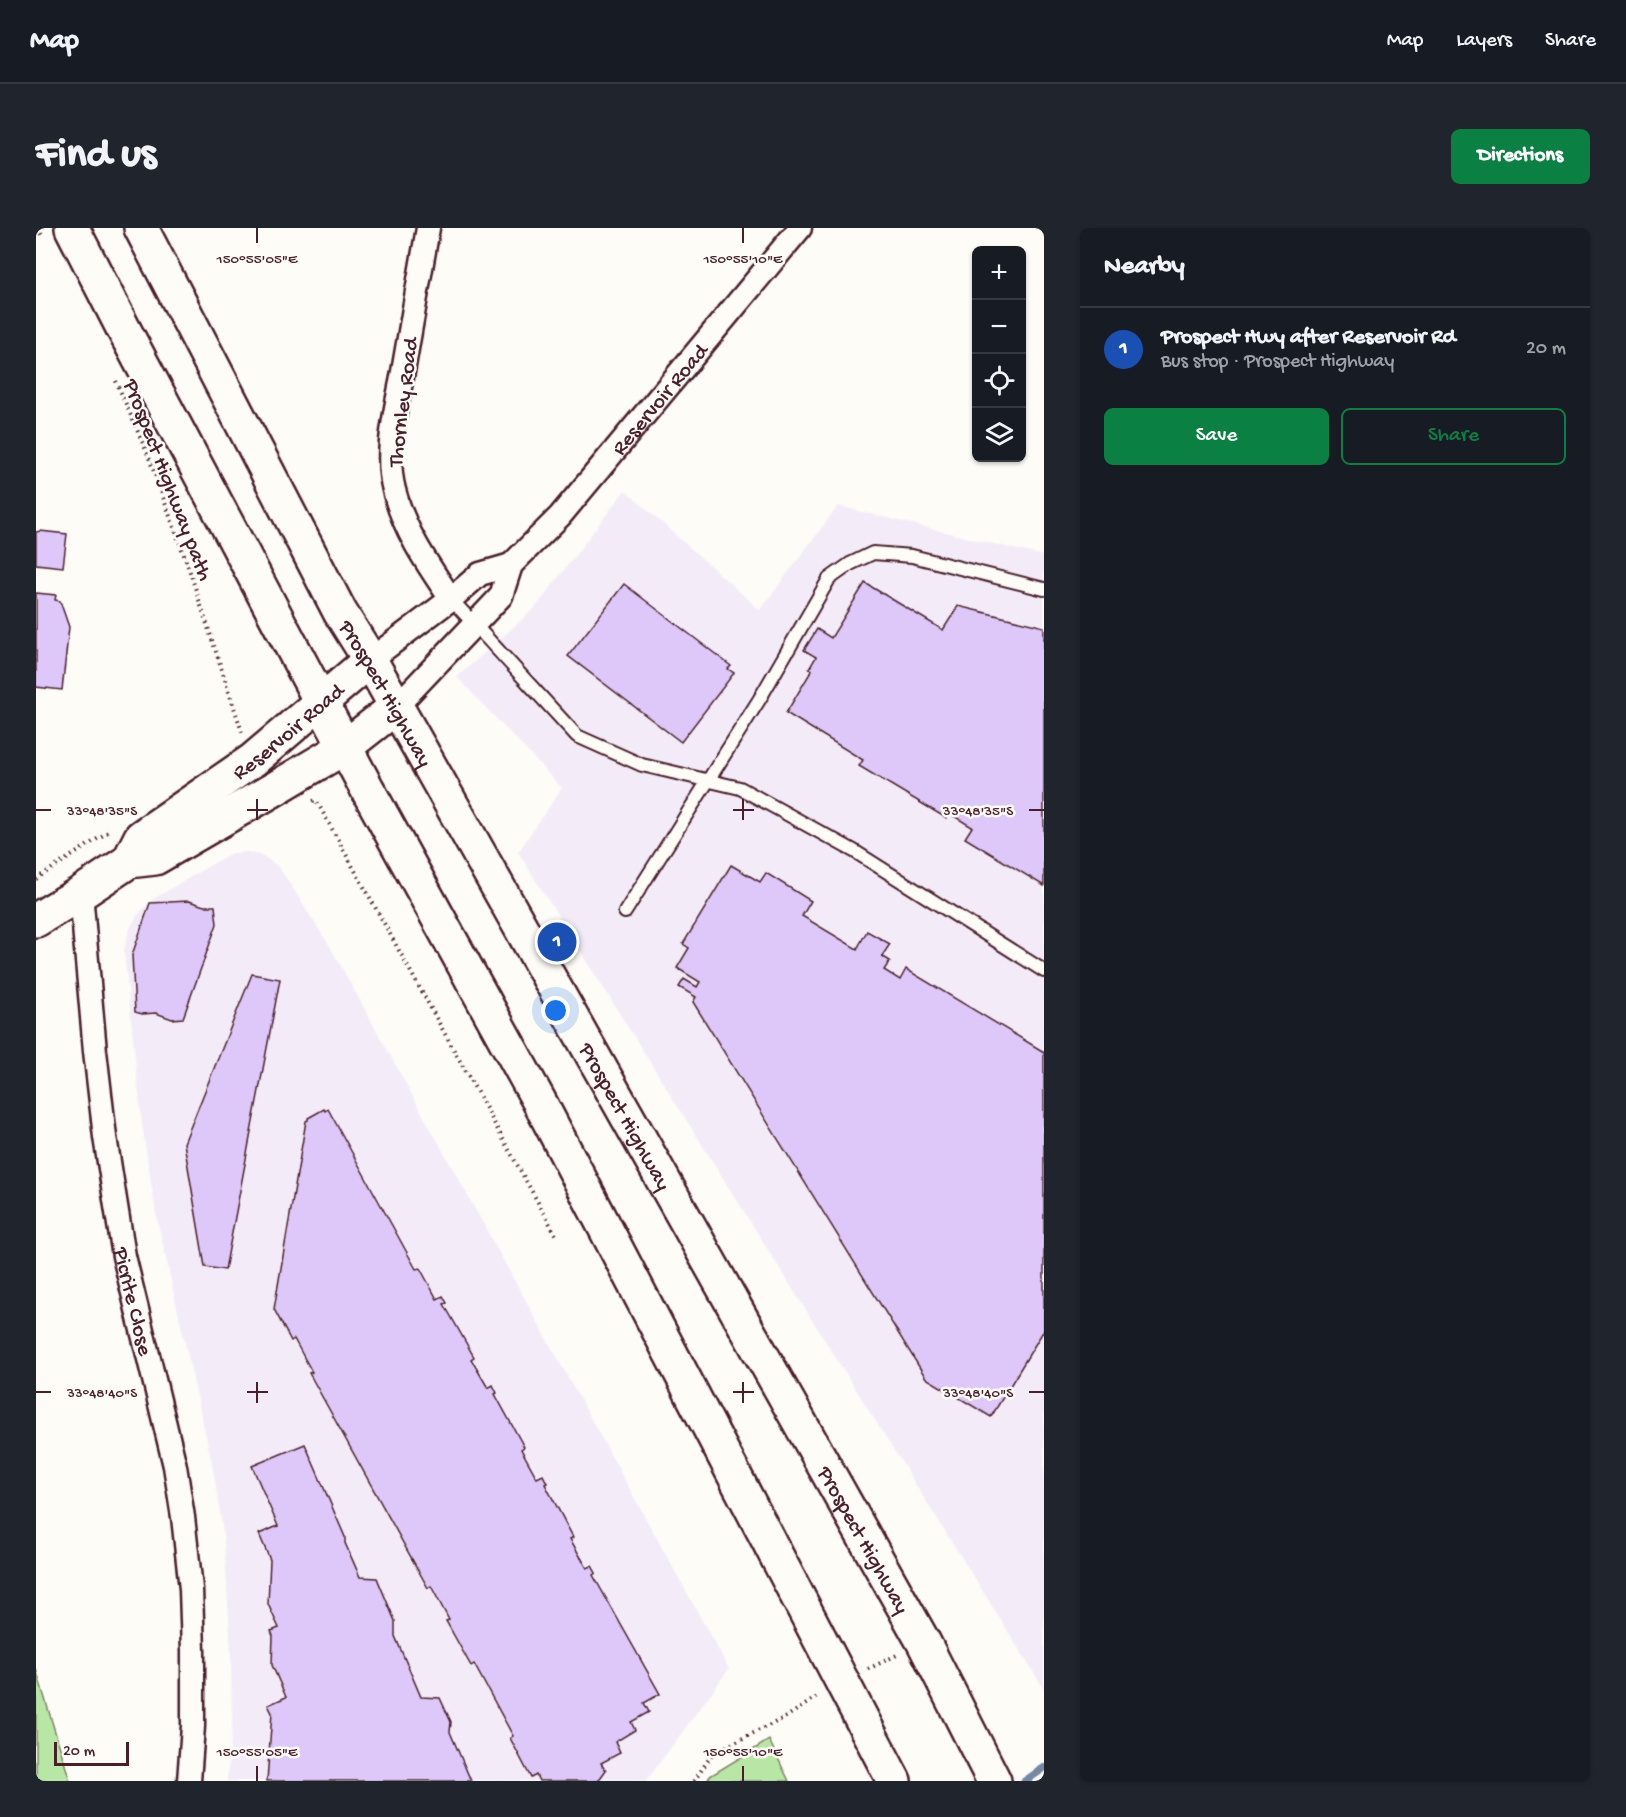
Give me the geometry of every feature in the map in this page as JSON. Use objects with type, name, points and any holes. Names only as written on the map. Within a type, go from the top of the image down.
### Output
[{"type":"main road","name":"Prospect Highway","points":[[141,228],[340,612],[370,660],[924,1643],[994,1781]]},
{"type":"main road","points":[[58,233],[123,328],[345,747],[539,1101],[894,1781]]},
{"type":"main road","name":"Reservoir Road","points":[[129,861],[141,837],[253,760],[370,660]]},
{"type":"main road","name":"Reservoir Road","points":[[36,920],[129,861],[155,858],[345,747],[396,707]]},
{"type":"street","name":"Thornley Road","points":[[428,228],[396,409],[391,460],[393,488],[402,517],[415,543],[451,599]]},
{"type":"street","name":"Reservoir Road","points":[[396,707],[501,596],[511,565],[560,516],[800,228]]},
{"type":"street","name":"Reservoir Road","points":[[370,660],[451,599],[480,574],[511,565]]},
{"type":"street","name":"Picrite Close","points":[[81,893],[105,1137],[124,1256],[175,1466],[183,1517],[191,1589],[194,1651],[194,1726],[189,1781]]},
{"type":"lane","points":[[625,912],[759,700],[829,579],[850,564],[873,553],[912,556],[1044,589]]},
{"type":"lane","points":[[451,599],[577,736],[642,765],[740,788],[854,851],[1044,971]]},
{"type":"path","points":[[38,228],[58,233]]},
{"type":"path","name":"Prospect Highway path","points":[[111,373],[152,466],[190,572],[242,734]]},
{"type":"path","points":[[306,805],[316,800],[556,1237]]},
{"type":"path","points":[[694,1781],[713,1752],[786,1717],[841,1681],[924,1643]]},
{"type":"shaded area","points":[[625,490],[760,610],[838,506],[1044,556],[1044,1689],[518,852],[562,788],[457,677],[535,608]]},
{"type":"shaded area","points":[[248,852],[263,856],[279,867],[331,948],[729,1669],[646,1781],[227,1781],[232,1729],[231,1653],[224,1539],[212,1463],[156,1214],[142,1125],[124,952],[130,928],[138,914],[153,899],[231,853]]},
{"type":"green space","points":[[36,1669],[70,1781],[36,1781]]},
{"type":"green space","points":[[769,1740],[789,1781],[707,1781],[710,1776]]},
{"type":"building","points":[[36,532],[67,534],[63,567],[36,564]]},
{"type":"building","points":[[865,583],[943,630],[958,606],[1044,627],[1044,886],[965,838],[972,827],[949,813],[946,818],[859,766],[863,760],[786,713],[812,670],[809,669],[816,657],[804,650],[817,629],[831,638]]},
{"type":"building","points":[[624,584],[731,666],[728,669],[734,673],[681,742],[568,656]]},
{"type":"building","points":[[36,593],[56,595],[55,600],[60,601],[69,627],[62,690],[36,687]]},
{"type":"building","points":[[731,865],[760,882],[766,873],[811,901],[802,916],[857,949],[867,931],[890,944],[882,956],[890,961],[884,970],[900,980],[906,969],[1044,1052],[1044,1330],[991,1417],[926,1378],[693,1002],[696,997],[679,987],[684,979],[697,987],[700,982],[677,968],[689,948],[683,944]]},
{"type":"building","points":[[189,901],[204,906],[215,906],[217,924],[183,1018],[172,1019],[156,1013],[135,1012],[132,955],[150,903]]},
{"type":"building","points":[[252,974],[280,979],[225,1270],[205,1267],[184,1143]]},
{"type":"building","points":[[324,1109],[325,1111],[328,1109],[416,1269],[420,1268],[437,1299],[443,1296],[447,1303],[444,1304],[474,1357],[471,1359],[488,1388],[493,1385],[497,1393],[495,1394],[524,1447],[521,1449],[537,1478],[543,1475],[547,1483],[545,1484],[573,1537],[570,1539],[587,1568],[592,1566],[596,1573],[593,1575],[660,1694],[644,1703],[649,1712],[631,1722],[635,1730],[615,1742],[620,1753],[601,1763],[606,1770],[598,1781],[539,1781],[536,1775],[531,1778],[510,1738],[513,1736],[474,1664],[471,1666],[446,1621],[449,1620],[431,1586],[428,1588],[309,1373],[312,1372],[294,1339],[291,1341],[274,1309],[306,1121]]},
{"type":"building","points":[[305,1444],[360,1577],[377,1578],[395,1621],[395,1636],[421,1697],[440,1698],[451,1722],[450,1732],[471,1781],[267,1781],[272,1713],[268,1705],[286,1697],[272,1665],[273,1636],[271,1631],[279,1628],[268,1604],[270,1560],[259,1534],[278,1526],[252,1466]]},
{"type":"waterway","points":[[1025,1781],[1044,1768]]},
{"type":"place","name":"Prospect Hwy after Reservoir Rd","points":[[557,942]]}]
